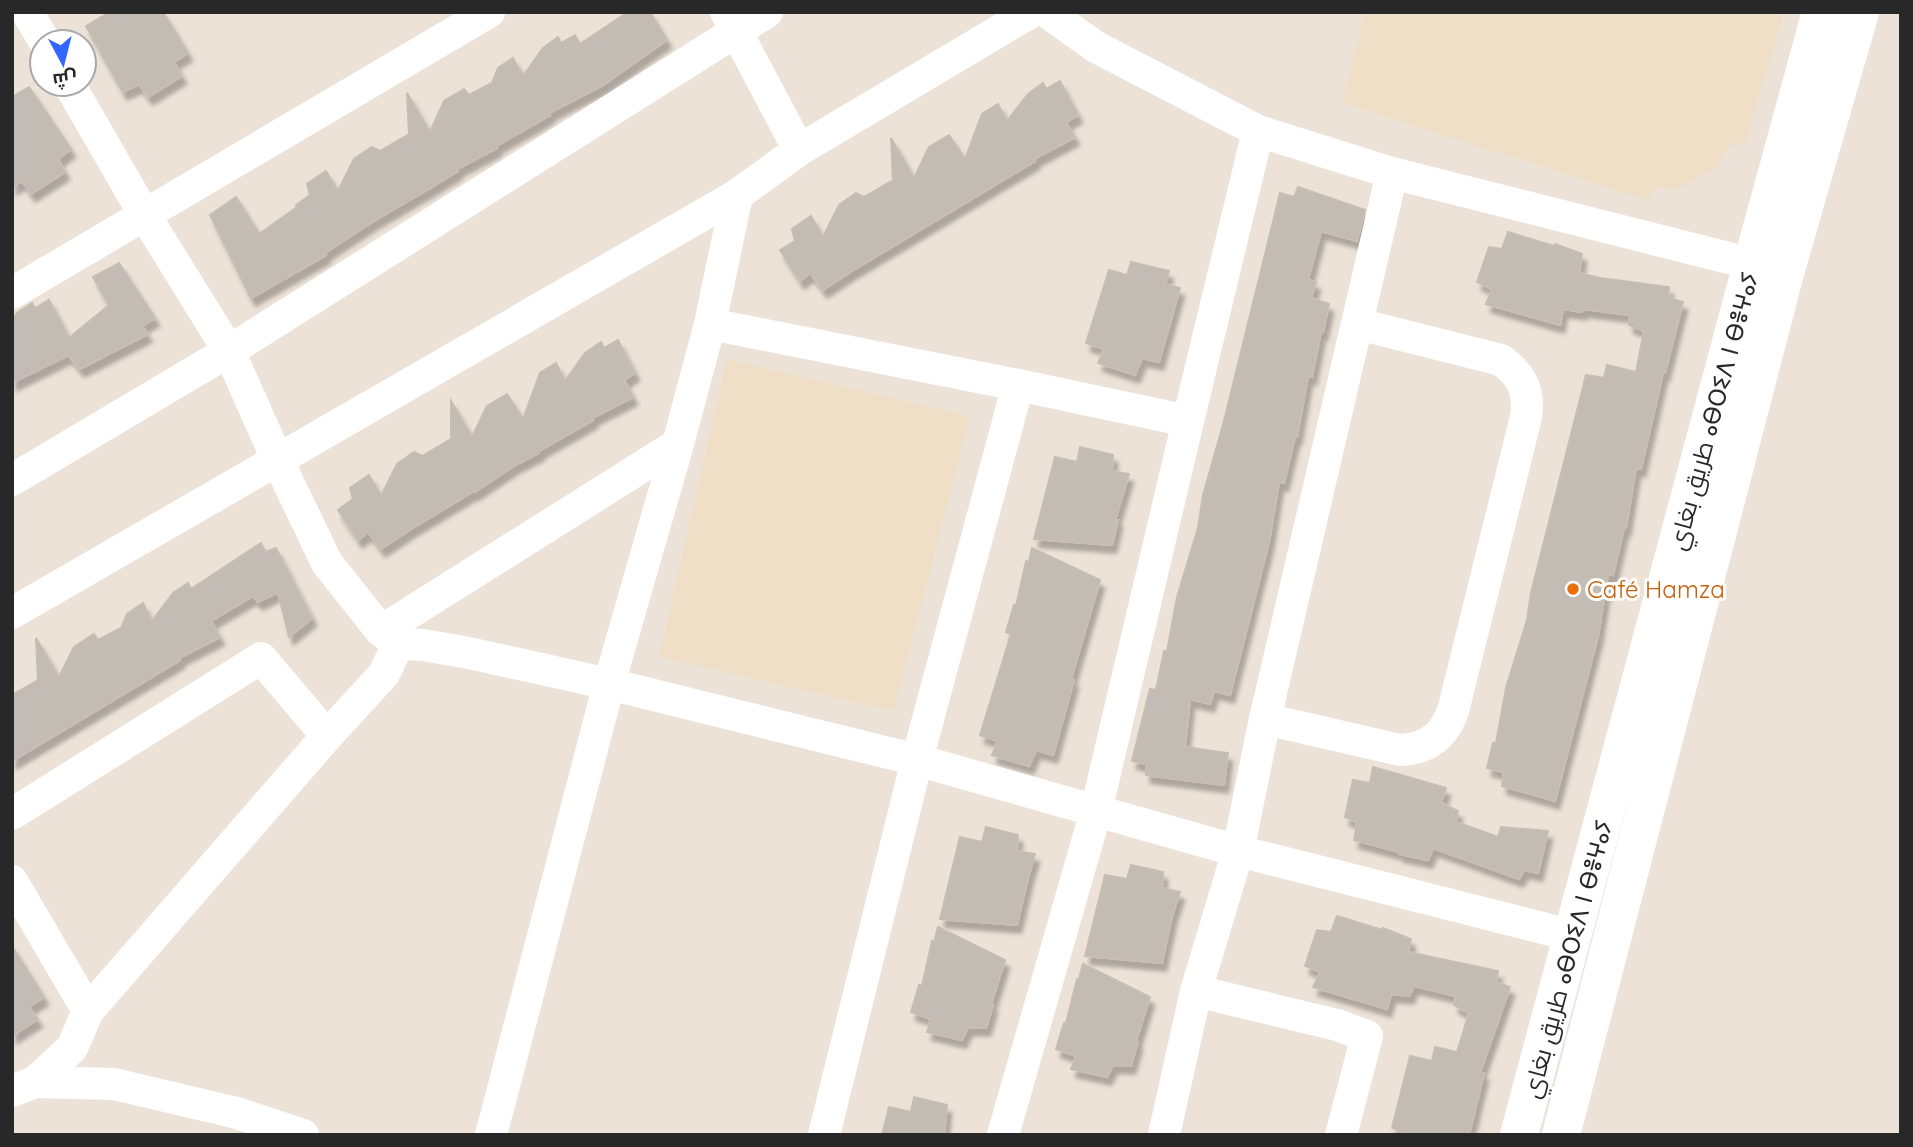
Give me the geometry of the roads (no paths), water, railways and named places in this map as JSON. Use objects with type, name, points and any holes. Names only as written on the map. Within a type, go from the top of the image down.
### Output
[{"type":"main road","name":"طريق بغاي ⴰⴱⵔⵉⴷ ⵏ ⴱⴻⵖⴰⵢ","points":[[1561,1135],[1768,268],[1821,12]]},
{"type":"main road","name":"طريق بغاي ⴰⴱⵔⵉⴷ ⵏ ⴱⴻⵖⴰⵢ","points":[[1520,1135],[1574,936],[1768,268],[1860,12]]},
{"type":"street","points":[[27,12],[37,28]]},
{"type":"street","points":[[12,293],[489,12]]},
{"type":"street","points":[[12,480],[229,351],[731,21],[766,12]]},
{"type":"street","points":[[12,613],[737,195],[799,150],[1031,12]]},
{"type":"street","points":[[1047,12],[1096,47],[1258,131],[1392,173],[1768,268]]},
{"type":"street","points":[[731,21],[799,150]]},
{"type":"street","points":[[77,98],[144,214],[229,351],[327,563],[390,637],[608,684],[917,760],[1238,851],[1574,936]]},
{"type":"street","points":[[1003,1135],[1096,811],[1258,131]]},
{"type":"street","points":[[1164,1135],[1196,991],[1238,851],[1265,719],[1392,173]]},
{"type":"street","points":[[491,1135],[608,684],[710,324],[737,195]]},
{"type":"street","points":[[710,324],[1188,421]]},
{"type":"street","points":[[1265,719],[1400,750],[1413,750],[1425,745],[1445,729],[1451,717],[1526,417],[1528,404],[1521,378],[1501,360],[1358,324]]},
{"type":"street","points":[[824,1135],[917,760],[1018,385]]},
{"type":"street","points":[[23,1087],[72,1048],[88,1012],[384,674],[390,637],[678,444]]},
{"type":"street","points":[[12,814],[261,658],[327,736]]},
{"type":"street","points":[[12,881],[88,1012]]},
{"type":"street","points":[[1196,991],[1337,1025],[1367,1036],[1341,1135]]},
{"type":"street","points":[[23,1087],[114,1084],[237,1113],[303,1135]]},
{"type":"place","name":"Café Hamza","points":[[1573,589]]}]
